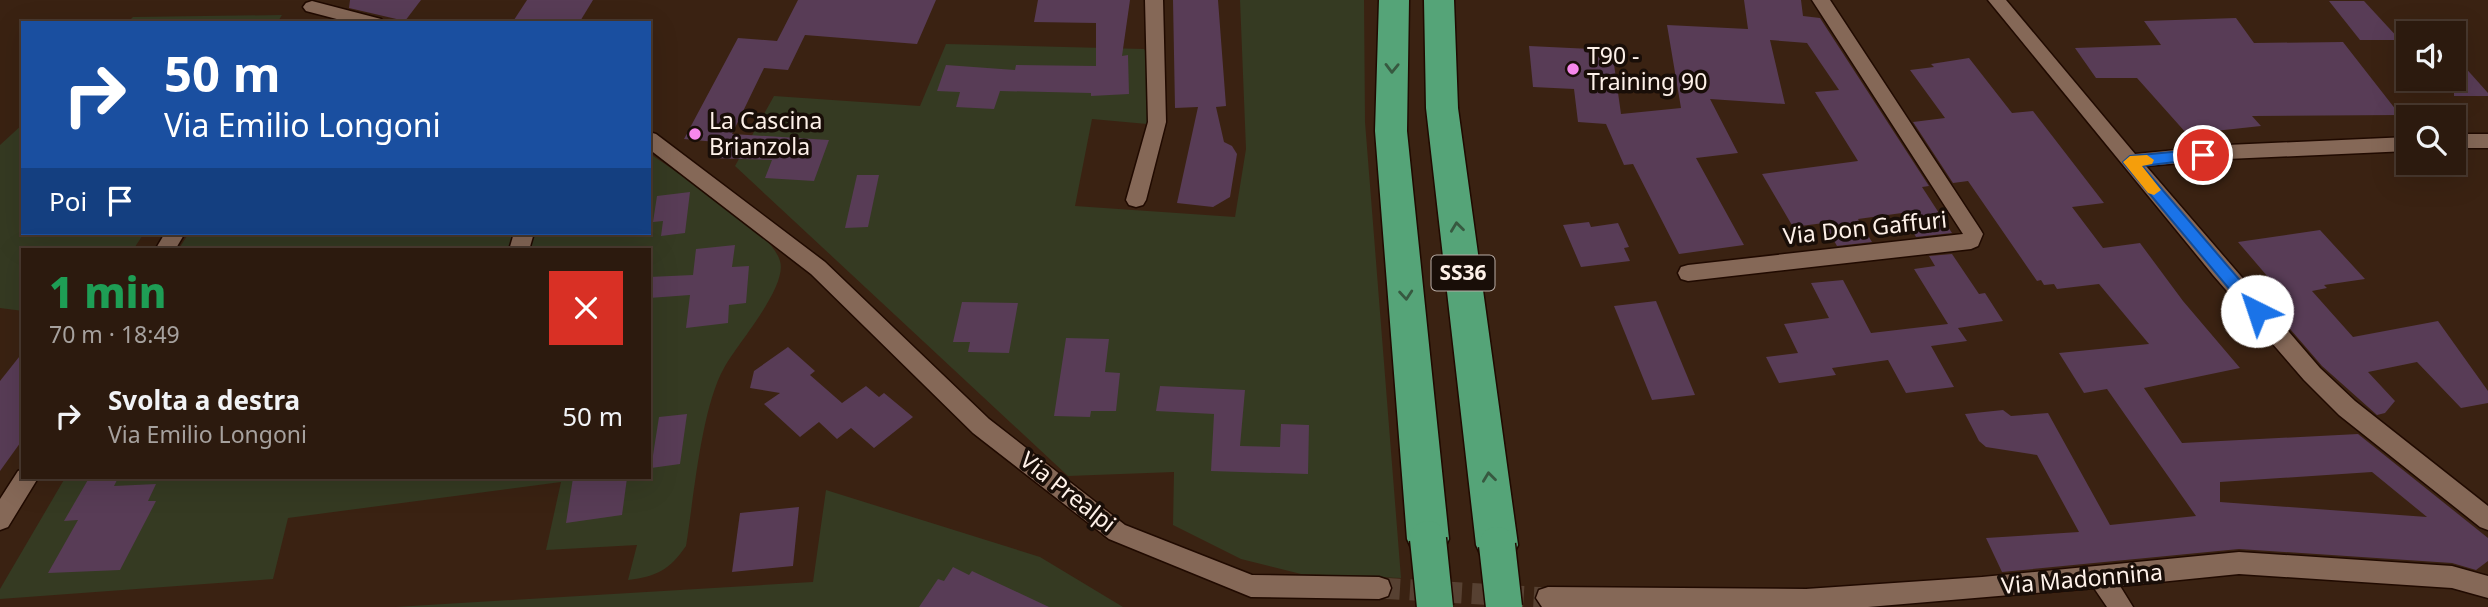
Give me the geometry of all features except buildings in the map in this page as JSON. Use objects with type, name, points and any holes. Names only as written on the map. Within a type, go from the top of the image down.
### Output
[{"type":"highway","name":"SS36","points":[[1394,0],[1391,131],[1435,607]]},
{"type":"highway","name":"SS36","points":[[1439,0],[1442,107],[1504,607]]},
{"type":"street","points":[[1136,200],[1157,122],[1154,0]]},
{"type":"street","name":"Via Don Gaffuri","points":[[1688,273],[1971,241],[1973,234],[1821,0]]},
{"type":"street","points":[[1997,0],[2220,269],[2328,391],[2408,459],[2488,520]]},
{"type":"street","points":[[303,21],[314,3],[369,21]]},
{"type":"street","name":"Via Prealpi","points":[[651,141],[818,268],[981,426],[1117,532],[1251,586],[1379,588]]},
{"type":"street","points":[[2466,141],[2488,141]]},
{"type":"street","points":[[2130,162],[2227,152],[2396,145]]},
{"type":"street","points":[[0,520],[25,479]]},
{"type":"street","name":"Via Madonnina","points":[[1548,598],[1806,600],[2101,578],[2239,563],[2452,578],[2488,587]]},
{"type":"street","points":[[2101,578],[2120,607]]},
{"type":"green space","points":[[1240,0],[1364,0],[1365,122],[1401,578],[1301,574],[1241,559],[1173,525],[1174,472],[1068,476],[735,166],[774,96],[920,106],[946,44],[1144,49],[1147,53],[1147,124],[1092,119],[1075,206],[1235,217],[1246,149]]},
{"type":"green space","points":[[282,15],[278,21],[129,21],[133,17]]},
{"type":"green space","points":[[21,126],[21,235],[143,235],[134,248],[21,248],[21,311],[0,308],[0,145]]},
{"type":"green space","points":[[651,154],[701,188],[760,234],[773,248],[780,261],[780,272],[769,300],[730,358],[716,385],[704,429],[686,546],[674,561],[655,574],[628,580],[637,545],[546,550],[561,482],[288,518],[273,579],[0,599],[0,589],[64,479],[651,479],[651,248],[179,248],[188,235],[651,235]]},
{"type":"green space","points":[[826,490],[1040,557],[1123,607],[395,607],[813,582]]},
{"type":"tunnel","points":[[1379,588],[1548,598]]},
{"type":"slow traffic","points":[[2147,160],[2130,162],[2154,190]]},
{"type":"place","name":"T90 - Training 90","points":[[1573,69]]},
{"type":"place","name":"La Cascina Brianzola","points":[[695,134]]},
{"type":"route","points":[[2203,155],[2130,162],[2257,311]]}]
